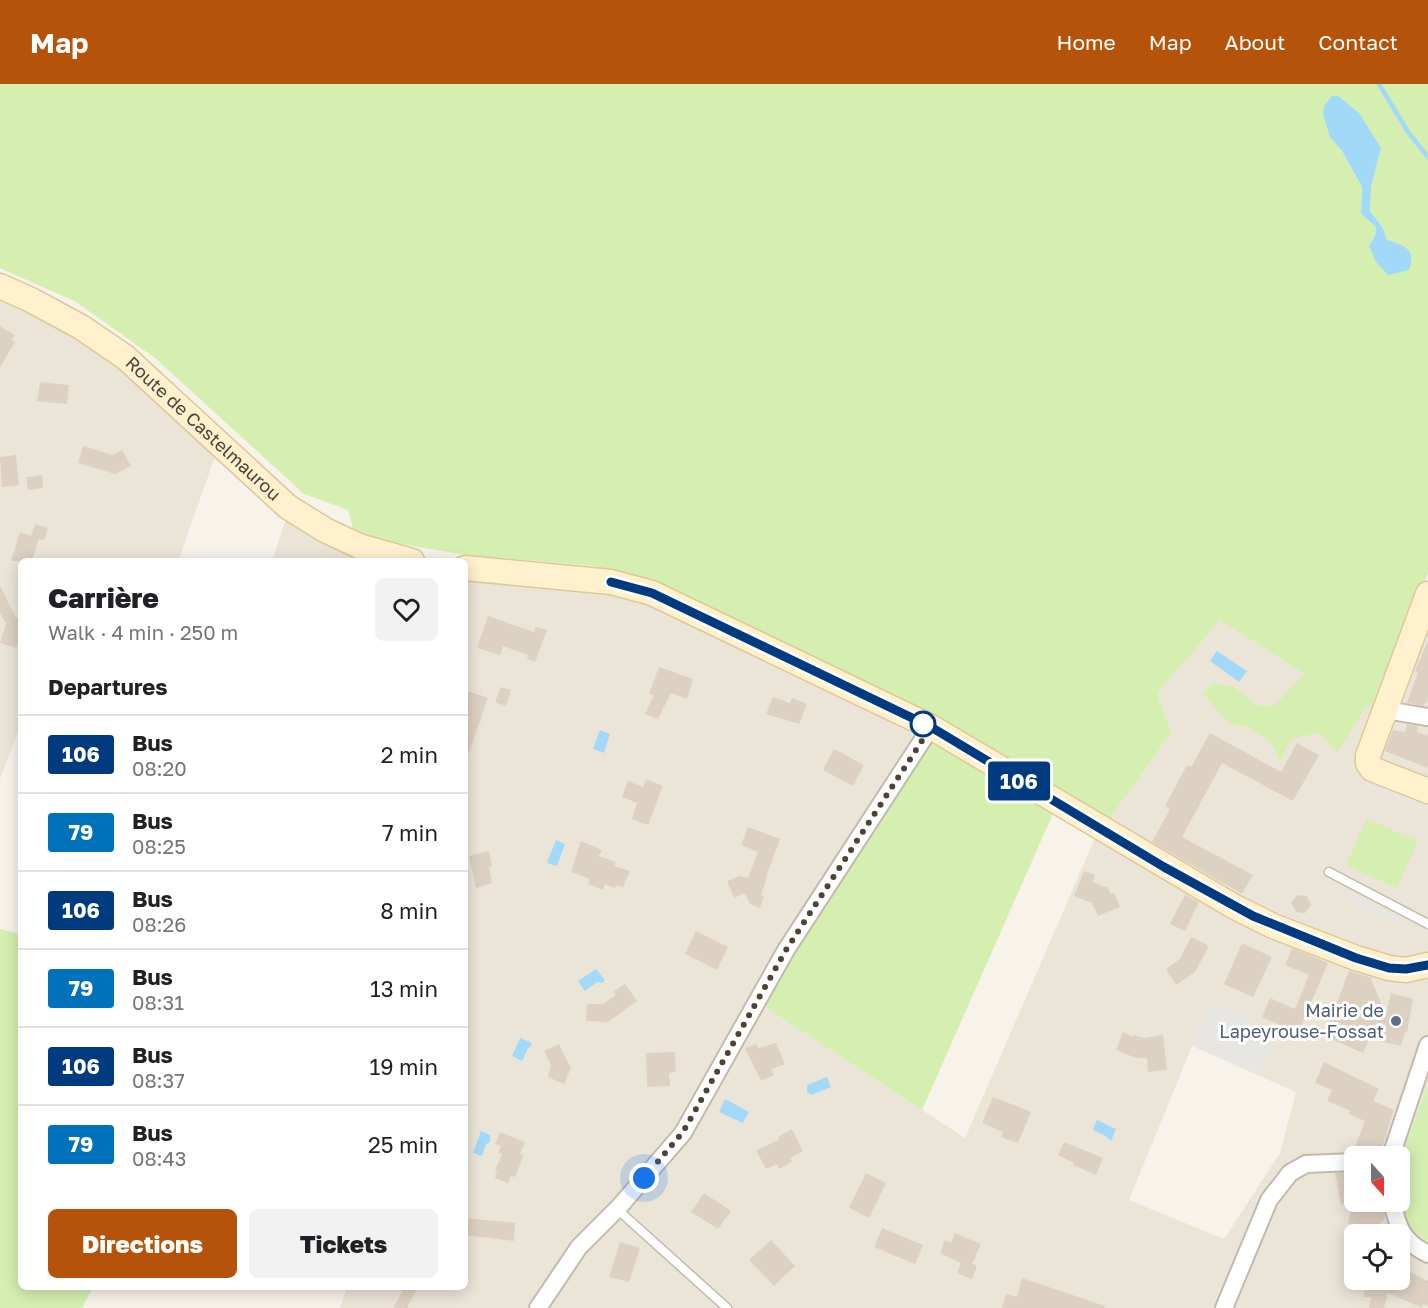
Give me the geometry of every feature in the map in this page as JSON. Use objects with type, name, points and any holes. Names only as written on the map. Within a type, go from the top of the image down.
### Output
[{"type":"street","name":"Route de Castelmaurou","points":[[0,286],[81,327],[125,357],[288,507],[325,530],[359,546],[401,558]]},
{"type":"street","points":[[468,568],[611,582],[652,593],[931,727],[1154,861],[1273,926],[1389,968],[1406,969],[1428,965]]},
{"type":"street","points":[[1428,594],[1421,638],[1386,710],[1371,746],[1368,763],[1372,769],[1428,790]]},
{"type":"street","points":[[1386,710],[1428,717]]},
{"type":"street","points":[[538,1308],[579,1247],[617,1209],[683,1132],[786,950],[931,727]]},
{"type":"street","points":[[1394,1146],[1428,1045]]},
{"type":"street","points":[[1224,1308],[1269,1200],[1290,1173],[1306,1164],[1344,1162]]},
{"type":"street","points":[[1394,1212],[1402,1233],[1413,1247],[1428,1254]]},
{"type":"lane","points":[[1329,872],[1428,924]]},
{"type":"lane","points":[[617,1209],[727,1308]]},
{"type":"shaded area","points":[[0,286],[81,327],[216,454],[179,558],[18,558],[18,732],[0,779]]},
{"type":"shaded area","points":[[286,519],[334,549],[359,558],[273,558]]},
{"type":"shaded area","points":[[468,576],[633,595],[931,743],[762,1005],[965,1138],[1095,838],[1171,733],[1157,693],[1220,619],[1321,684],[1428,614],[1428,1308],[340,1308],[346,1290],[468,1290]],"holes":[[[1192,1046],[1296,1092],[1280,1153],[1224,1239],[1129,1200]]]},
{"type":"shaded area","points":[[1370,776],[1428,797],[1423,809],[1366,786]]},
{"type":"shaded area","points":[[1353,894],[1401,918],[1397,925],[1349,901]]},
{"type":"shaded area","points":[[1211,1002],[1257,1022],[1251,1035],[1274,1045],[1260,1076],[1192,1045]]},
{"type":"green space","points":[[0,84],[1428,84],[1428,573],[1393,662],[1378,709],[1367,705],[1337,753],[1320,733],[1292,738],[1280,761],[1271,743],[1249,727],[1229,723],[1203,694],[1212,683],[1234,687],[1256,705],[1274,706],[1305,674],[1220,620],[1157,693],[1171,733],[1107,822],[660,586],[593,566],[467,555],[377,540],[354,533],[348,510],[304,494],[155,358],[76,302],[0,268]],"holes":[[[1330,137],[1381,147],[1371,187],[1370,211],[1383,228],[1387,241],[1400,244],[1369,246],[1375,236],[1376,227],[1361,214],[1362,187],[1342,151]]]},
{"type":"green space","points":[[931,743],[975,763],[1049,809],[1052,816],[922,1110],[762,1005]]},
{"type":"green space","points":[[1367,819],[1418,841],[1397,888],[1346,865]]},
{"type":"green space","points":[[0,929],[18,933],[18,1290],[91,1290],[82,1308],[0,1308]]},
{"type":"green space","points":[[1428,1086],[1428,1241],[1411,1227],[1403,1212],[1410,1212],[1410,1146],[1406,1146]]},
{"type":"water","points":[[1332,96],[1338,96],[1359,113],[1381,148],[1371,187],[1370,211],[1383,228],[1387,240],[1408,249],[1411,257],[1409,270],[1388,275],[1376,262],[1369,246],[1375,236],[1376,227],[1361,214],[1362,187],[1342,151],[1330,137],[1323,115],[1324,106]]},
{"type":"water","points":[[1217,651],[1247,671],[1239,682],[1210,661]]},
{"type":"water","points":[[600,730],[610,734],[604,753],[593,749]]},
{"type":"water","points":[[556,840],[565,844],[557,866],[547,863]]},
{"type":"water","points":[[596,969],[605,980],[602,983],[597,982],[585,991],[578,981]]},
{"type":"water","points":[[520,1038],[532,1045],[528,1048],[522,1061],[512,1056]]},
{"type":"water","points":[[827,1077],[831,1087],[811,1095],[807,1092],[807,1085]]},
{"type":"water","points":[[725,1099],[749,1112],[743,1123],[719,1112]]},
{"type":"water","points":[[1097,1120],[1116,1129],[1111,1141],[1093,1130]]},
{"type":"water","points":[[481,1131],[490,1135],[490,1142],[486,1144],[482,1156],[473,1153]]},
{"type":"building","points":[[0,326],[15,335],[11,340],[15,342],[0,367]]},
{"type":"building","points":[[40,382],[69,385],[67,404],[37,401]]},
{"type":"building","points":[[83,446],[113,455],[122,450],[131,466],[115,474],[78,463]]},
{"type":"building","points":[[16,455],[19,485],[2,487],[0,457]]},
{"type":"building","points":[[42,475],[43,488],[28,490],[26,477]]},
{"type":"building","points":[[35,524],[48,528],[44,540],[39,539],[33,558],[18,558],[18,561],[11,561],[20,532],[31,536]]},
{"type":"building","points":[[0,585],[15,617],[18,618],[16,648],[0,643],[6,624],[0,613]]},
{"type":"building","points":[[488,616],[534,632],[536,627],[547,630],[535,662],[527,659],[528,655],[503,646],[500,655],[477,648]]},
{"type":"building","points":[[1428,641],[1428,700],[1423,706],[1407,703],[1418,672],[1415,671]]},
{"type":"building","points":[[659,667],[693,679],[687,699],[671,693],[658,719],[645,714],[654,695],[649,694]]},
{"type":"building","points":[[501,687],[511,690],[506,706],[495,702]]},
{"type":"building","points":[[468,691],[488,698],[468,755]]},
{"type":"building","points":[[773,697],[790,703],[792,698],[807,704],[799,724],[766,714]]},
{"type":"building","points":[[1407,724],[1418,726],[1417,732],[1428,736],[1428,768],[1385,751],[1393,730],[1405,732]]},
{"type":"building","points":[[1210,733],[1281,772],[1297,743],[1319,755],[1293,801],[1222,763],[1182,837],[1253,875],[1242,894],[1152,842],[1170,809],[1165,806],[1187,765],[1191,767]]},
{"type":"building","points":[[834,749],[864,765],[853,786],[823,770]]},
{"type":"building","points":[[646,779],[663,786],[648,825],[632,819],[637,803],[622,797],[628,781],[643,787]]},
{"type":"building","points":[[748,827],[780,839],[766,877],[760,908],[750,904],[745,893],[734,898],[727,881],[740,876],[748,878],[758,852],[741,845]]},
{"type":"building","points":[[581,841],[602,850],[599,856],[616,862],[614,866],[630,871],[623,887],[616,885],[615,888],[605,884],[603,890],[588,884],[590,879],[571,872]]},
{"type":"building","points":[[489,851],[492,883],[476,888],[469,856]]},
{"type":"building","points":[[1084,871],[1095,875],[1093,882],[1108,888],[1110,894],[1114,893],[1120,907],[1098,916],[1092,903],[1074,896]]},
{"type":"building","points":[[1185,895],[1199,902],[1185,931],[1170,924]]},
{"type":"building","points":[[1297,895],[1307,896],[1311,905],[1305,913],[1296,912],[1291,903]]},
{"type":"building","points":[[696,931],[728,947],[717,970],[685,954]]},
{"type":"building","points":[[1191,937],[1209,946],[1195,972],[1176,985],[1166,969],[1180,959]]},
{"type":"building","points":[[1242,943],[1272,957],[1253,997],[1224,984]]},
{"type":"building","points":[[1292,948],[1328,963],[1298,1033],[1262,1017],[1270,998],[1295,1009],[1309,975],[1285,965]]},
{"type":"building","points":[[1349,971],[1372,978],[1386,1014],[1391,993],[1413,999],[1407,1033],[1405,1032],[1401,1046],[1367,1038],[1368,1042],[1363,1053],[1324,1036]]},
{"type":"building","points":[[625,984],[637,1001],[608,1022],[586,1021],[587,1004],[603,1004],[616,995],[613,992]]},
{"type":"building","points":[[1123,1032],[1133,1037],[1133,1035],[1145,1038],[1163,1035],[1167,1070],[1148,1072],[1147,1058],[1136,1058],[1116,1050]]},
{"type":"building","points":[[776,1043],[785,1064],[771,1069],[774,1075],[761,1081],[745,1048],[756,1044],[759,1048]]},
{"type":"building","points":[[559,1044],[571,1068],[564,1084],[548,1077],[551,1065],[544,1051]]},
{"type":"building","points":[[675,1052],[676,1072],[669,1073],[670,1086],[647,1087],[646,1053]]},
{"type":"building","points":[[1324,1062],[1379,1089],[1373,1101],[1394,1110],[1383,1146],[1355,1146],[1365,1121],[1349,1114],[1351,1111],[1327,1101],[1332,1090],[1315,1083]]},
{"type":"building","points":[[993,1097],[1031,1112],[1018,1143],[1001,1137],[1003,1132],[982,1123]]},
{"type":"building","points":[[792,1129],[803,1151],[790,1158],[792,1162],[779,1169],[777,1164],[766,1169],[756,1150],[779,1140],[778,1137]]},
{"type":"building","points":[[500,1132],[525,1142],[520,1154],[524,1155],[515,1177],[511,1176],[508,1183],[495,1178],[497,1171],[495,1170],[502,1154],[498,1153],[501,1146],[495,1144]]},
{"type":"building","points":[[1064,1142],[1103,1158],[1096,1175],[1073,1165],[1074,1163],[1058,1155]]},
{"type":"building","points":[[866,1173],[886,1183],[869,1218],[849,1208]]},
{"type":"building","points":[[1335,1173],[1344,1173],[1344,1204],[1341,1205]]},
{"type":"building","points":[[704,1193],[731,1211],[718,1229],[691,1212]]},
{"type":"building","points":[[1351,1212],[1384,1212],[1385,1219],[1379,1224],[1348,1223]]},
{"type":"building","points":[[468,1218],[515,1223],[514,1241],[468,1235]]},
{"type":"building","points":[[882,1228],[923,1245],[915,1264],[874,1247]]},
{"type":"building","points":[[955,1233],[981,1244],[972,1264],[977,1266],[972,1279],[957,1273],[961,1263],[940,1253],[945,1240],[951,1243]]},
{"type":"building","points":[[771,1240],[795,1266],[774,1286],[749,1260]]},
{"type":"building","points":[[620,1242],[640,1248],[629,1282],[609,1277]]},
{"type":"building","points":[[1410,1272],[1428,1281],[1428,1306],[1423,1304],[1422,1308],[1388,1293],[1384,1308],[1369,1308],[1371,1297],[1364,1297],[1364,1290],[1410,1290]]},
{"type":"building","points":[[1022,1278],[1105,1306],[1104,1308],[1002,1308],[1006,1294],[1017,1297]]},
{"type":"building","points":[[403,1290],[416,1290],[407,1308],[393,1308]]},
{"type":"waterway","points":[[1379,84],[1408,132],[1428,157]]},
{"type":"bus line","name":"106","points":[[611,582],[652,593],[931,727],[1164,867],[1273,926],[1356,958],[1389,968],[1406,969],[1428,965]]},
{"type":"place","name":"Mairie de Lapeyrouse-Fossat","points":[[1396,1021]]},
{"type":"route","points":[[644,1178],[683,1132],[786,950],[931,727],[923,724]]}]
